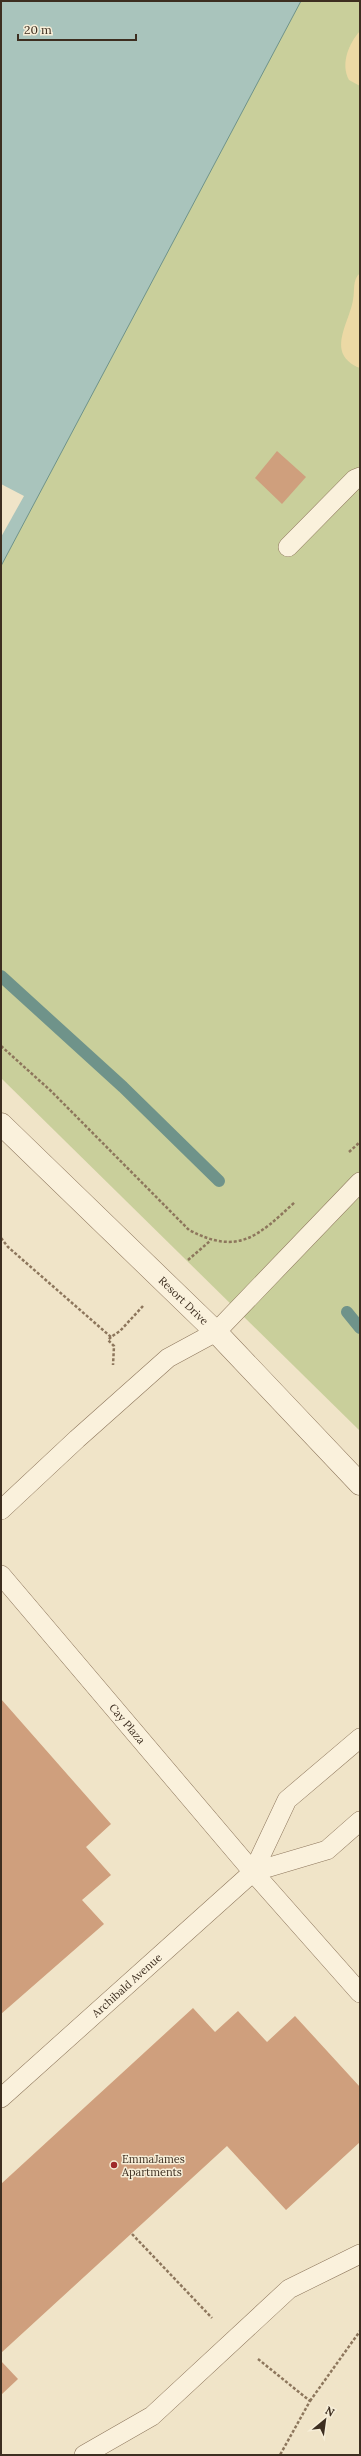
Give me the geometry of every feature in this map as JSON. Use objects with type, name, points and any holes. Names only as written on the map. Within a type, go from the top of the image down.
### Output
[{"type":"street","name":"Resort Drive","points":[[1,1124],[216,1332],[360,1484]]},
{"type":"lane","points":[[288,547],[355,479],[360,477]]},
{"type":"lane","points":[[1,1510],[76,1439],[168,1358],[216,1332],[360,1182]]},
{"type":"lane","name":"Cay Plaza","points":[[1,1575],[253,1872],[360,1993]]},
{"type":"lane","name":"Archibald Avenue","points":[[1,2098],[253,1872],[287,1800],[360,1738]]},
{"type":"lane","name":"Archibald Avenue","points":[[253,1872],[326,1850],[360,1821]]},
{"type":"lane","points":[[84,2455],[152,2416],[288,2289],[360,2254]]},
{"type":"path","points":[[1,1046],[51,1091],[189,1230],[210,1241],[231,1244],[264,1230],[298,1200]]},
{"type":"path","points":[[346,1155],[360,1142]]},
{"type":"path","points":[[1,1238],[8,1247],[111,1337],[120,1331]]},
{"type":"path","points":[[310,2401],[360,2331]]},
{"type":"green space","points":[[1,1],[360,1],[360,1431],[1,1078]]},
{"type":"sand","points":[[360,31],[360,86],[349,80],[345,67],[349,48],[352,41]]},
{"type":"sand","points":[[360,273],[360,368],[349,362],[341,347],[344,328],[353,300],[355,282]]},
{"type":"water","points":[[1,1],[301,1],[1,566]]},
{"type":"pier","points":[[1,484],[24,496],[1,537]]},
{"type":"building","points":[[277,451],[306,477],[282,504],[255,478]]},
{"type":"building","points":[[1,1699],[111,1824],[86,1847],[111,1875],[82,1900],[104,1924],[1,2014]]},
{"type":"building","name":"EmmaJames Apartments","points":[[193,2008],[215,2032],[238,2011],[267,2042],[295,2016],[360,2087],[360,2142],[286,2210],[227,2146],[1,2353],[1,2184]]},
{"type":"building","points":[[1,2361],[18,2379],[1,2395]]},
{"type":"waterway","points":[[1,976],[123,1087],[219,1181]]},
{"type":"waterway","points":[[347,1312],[360,1328]]},
{"type":"place","name":"EmmaJames Apartments","points":[[114,2165]]}]
